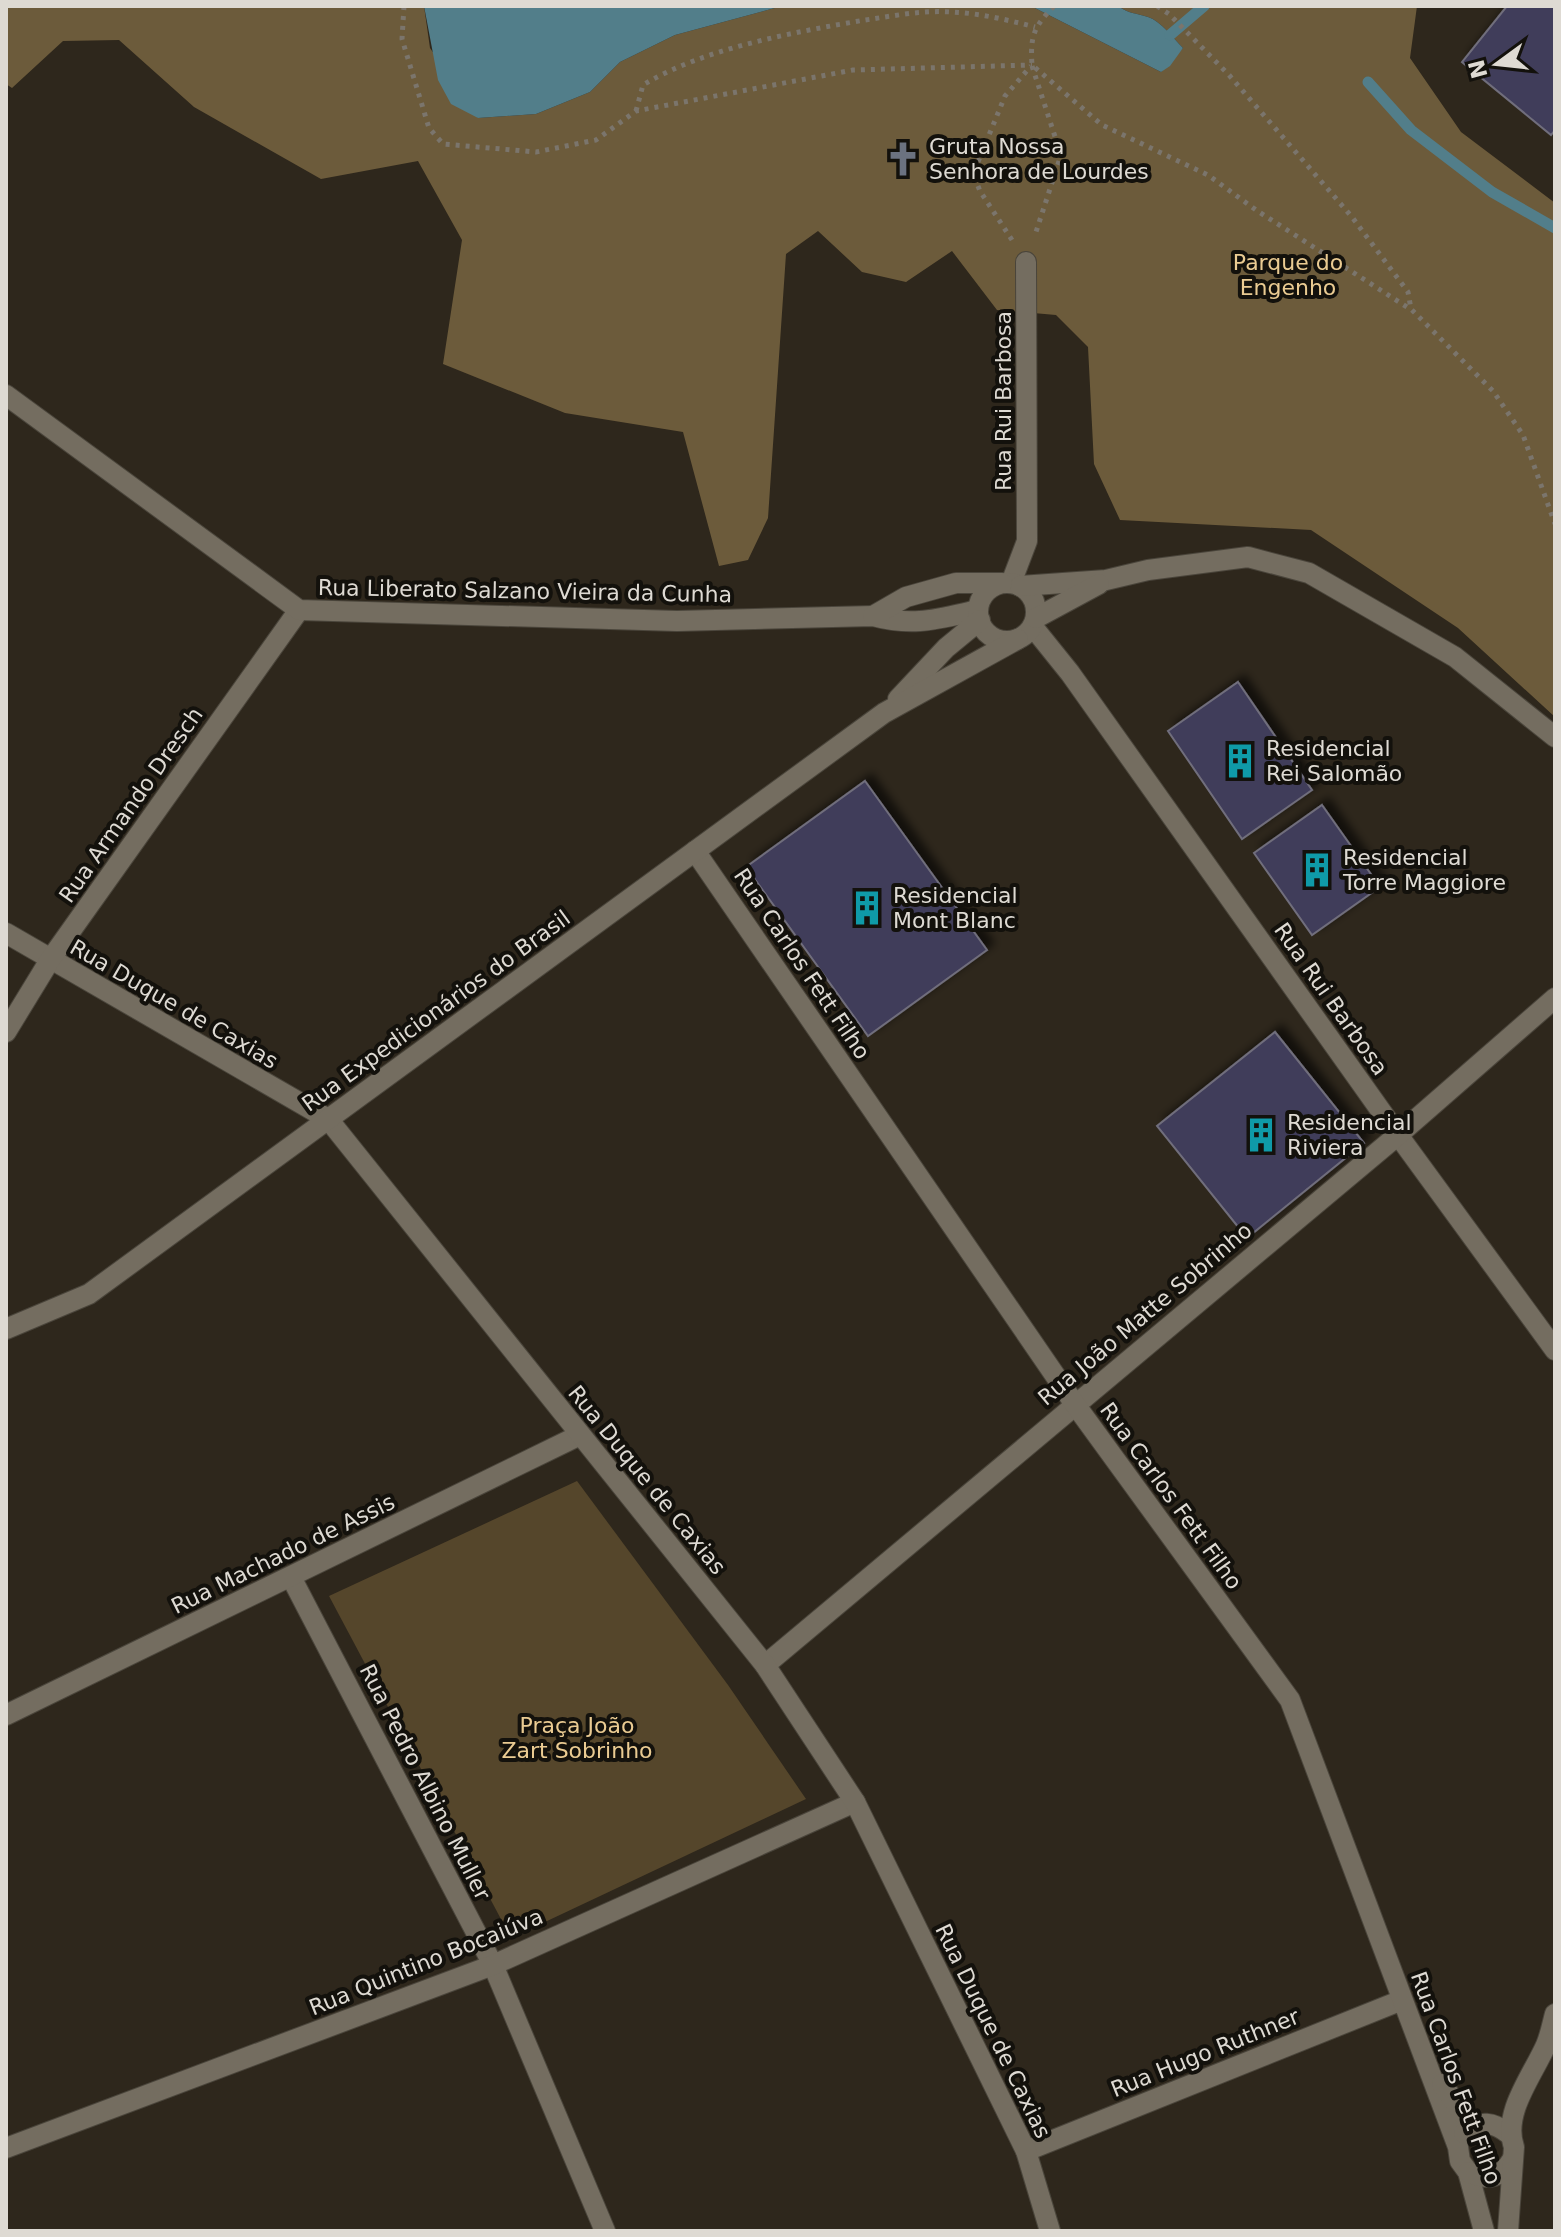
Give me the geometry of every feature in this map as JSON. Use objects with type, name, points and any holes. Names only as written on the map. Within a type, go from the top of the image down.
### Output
[{"type":"street","name":"Rua Rui Barbosa","points":[[1026,262],[1027,541],[1011,584],[1033,599],[1029,628],[1070,673],[1398,1135],[1555,1350]]},
{"type":"street","name":"Rua Liberato Salzano Vieira da Cunha","points":[[6,395],[299,610],[677,621],[873,616],[898,623],[979,615]]},
{"type":"street","name":"Rua Liberato Salzano Vieira da Cunha","points":[[873,616],[906,597],[956,583],[1106,580],[1148,570],[1248,557],[1309,573],[1455,657],[1555,737]]},
{"type":"street","name":"Rua Liberato Salzano Vieira da Cunha","points":[[1029,628],[1106,580]]},
{"type":"street","name":"Rua Expedicionários do Brasil","points":[[884,713],[979,615],[985,593],[1011,584]]},
{"type":"street","name":"Rua Armando Dresch","points":[[6,1032],[50,960],[299,610]]},
{"type":"street","points":[[979,615],[990,636],[1008,641],[1029,628]]},
{"type":"street","name":"Rua Expedicionários do Brasil","points":[[6,1329],[89,1294],[884,713],[1029,628]]},
{"type":"street","name":"Rua Carlos Fett Filho","points":[[695,851],[1074,1403],[1290,1700],[1458,2147],[1460,2161],[1468,2172],[1484,2231]]},
{"type":"street","name":"Rua Duque de Caxias","points":[[6,933],[328,1119],[765,1665],[855,1802],[1026,2151],[1050,2231]]},
{"type":"street","name":"Rua João Matte Sobrinho","points":[[765,1665],[1074,1403],[1398,1135],[1555,998]]},
{"type":"street","name":"Rua Machado de Assis","points":[[6,1715],[580,1435]]},
{"type":"street","name":"Rua Pedro Albino Muller","points":[[291,1577],[493,1965],[605,2231]]},
{"type":"street","name":"Rua Quintino Bocaiúva","points":[[6,2148],[493,1965],[855,1802]]},
{"type":"street","name":"Rua Hugo Ruthner","points":[[1026,2151],[1402,2000]]},
{"type":"street","points":[[1509,2134],[1520,2095],[1546,2044],[1555,2014]]},
{"type":"street","points":[[1425,2061],[1479,2124],[1499,2125],[1509,2134],[1514,2147],[1508,2231]]},
{"type":"street","points":[[1458,2147],[1463,2135],[1520,2095]]},
{"type":"street","points":[[1468,2172],[1480,2178],[1493,2178],[1505,2171],[1512,2160]]},
{"type":"path","points":[[404,6],[402,39],[429,128],[443,144],[536,152],[596,140],[636,111],[853,70],[1032,65],[1102,125],[1208,175],[1256,210],[1411,309],[1493,391],[1523,435],[1555,524]]},
{"type":"path","points":[[1026,262],[1061,155],[1032,65],[1031,46],[1035,27],[1054,6]]},
{"type":"path","points":[[1157,6],[1169,14],[1229,75],[1352,217],[1408,292],[1411,309]]},
{"type":"path","points":[[636,111],[643,85],[678,66],[756,42],[908,14],[951,12],[1006,19],[1035,27]]},
{"type":"path","points":[[1026,262],[980,191],[973,174],[1005,96],[1032,65]]},
{"type":"green space","name":"Parque do Engenho","points":[[6,6],[424,6],[430,48],[478,118],[536,114],[590,92],[620,62],[675,35],[782,6],[1031,6],[1161,72],[1183,48],[1153,19],[1118,6],[1417,6],[1410,58],[1461,132],[1555,203],[1555,717],[1458,628],[1311,530],[1120,520],[1094,464],[1088,347],[1056,315],[997,310],[952,251],[906,282],[862,272],[818,231],[786,254],[768,518],[748,560],[719,566],[683,432],[565,413],[443,364],[462,240],[418,161],[321,179],[194,107],[119,40],[63,41],[12,88],[6,84]]},
{"type":"green space","name":"Praça João Zart Sobrinho","points":[[577,1481],[728,1685],[806,1799],[511,1938],[329,1596]]},
{"type":"water","points":[[424,6],[782,6],[675,35],[620,62],[590,92],[536,114],[478,118],[451,104],[438,80]]},
{"type":"water","points":[[1031,6],[1118,6],[1153,19],[1183,48],[1170,66],[1161,72]]},
{"type":"building","points":[[1507,6],[1555,6],[1555,130],[1551,135],[1462,62]]},
{"type":"building","name":"Residencial Rei Salomão","points":[[1238,682],[1312,790],[1242,839],[1168,731]]},
{"type":"building","name":"Residencial Mont Blanc","points":[[865,781],[987,950],[868,1036],[746,867]]},
{"type":"building","name":"Residencial Torre Maggiore","points":[[1322,805],[1380,887],[1312,935],[1254,853]]},
{"type":"building","name":"Residencial Riviera","points":[[1275,1032],[1364,1143],[1247,1238],[1157,1126]]},
{"type":"waterway","points":[[1170,35],[1204,6]]},
{"type":"waterway","points":[[1368,82],[1411,130],[1492,192],[1555,228]]},
{"type":"place","name":"Gruta Nossa Senhora de Lourdes","points":[[903,159]]},
{"type":"place","name":"Residencial Rei Salomão","points":[[1240,761]]},
{"type":"place","name":"Residencial Torre Maggiore","points":[[1317,870]]},
{"type":"place","name":"Residencial Mont Blanc","points":[[867,908]]},
{"type":"place","name":"Residencial Riviera","points":[[1261,1135]]}]
